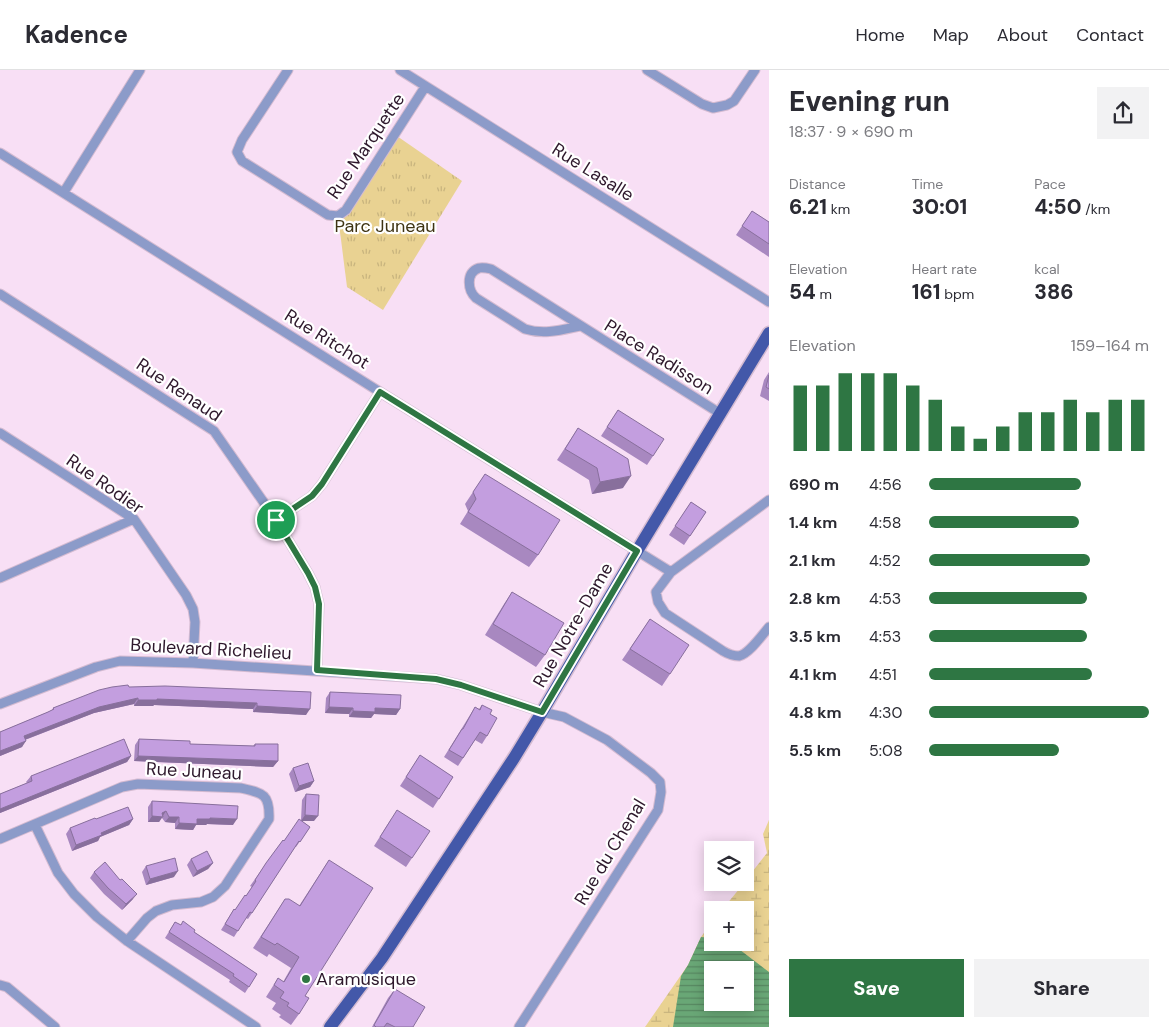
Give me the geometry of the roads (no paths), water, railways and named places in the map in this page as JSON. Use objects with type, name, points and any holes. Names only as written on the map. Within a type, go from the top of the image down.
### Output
[{"type":"main road","name":"Rue Notre-Dame","points":[[330,1027],[382,958],[514,758],[769,333]]},
{"type":"street","points":[[64,192],[140,70]]},
{"type":"street","name":"Rue Marquette","points":[[288,70],[242,140],[237,152],[242,160],[328,215],[338,216],[346,210],[426,86]]},
{"type":"street","name":"Rue Lasalle","points":[[400,70],[769,302]]},
{"type":"street","points":[[647,70],[702,104],[713,108],[727,105],[734,100],[755,70]]},
{"type":"street","name":"Rue Ritchot","points":[[0,153],[671,572]]},
{"type":"street","name":"Place Radisson","points":[[580,326],[546,332],[525,329],[476,298],[469,288],[470,277],[477,269],[491,269],[721,414]]},
{"type":"street","name":"Rue Renaud","points":[[0,294],[214,431],[276,520],[315,587],[319,604],[317,670]]},
{"type":"street","points":[[276,520],[312,496],[322,484],[380,392]]},
{"type":"street","name":"Rue Rodier","points":[[0,433],[134,519],[186,595],[193,609],[195,622],[193,663]]},
{"type":"street","points":[[769,500],[671,572],[656,592],[658,602],[665,612],[723,652],[731,655],[740,656],[747,652],[769,627]]},
{"type":"street","points":[[0,578],[134,519]]},
{"type":"street","name":"Boulevard Richelieu","points":[[0,704],[96,667],[112,663],[193,663],[436,679],[461,685],[542,712]]},
{"type":"street","name":"Rue du Chenal","points":[[519,1027],[658,810],[661,792],[660,782],[651,773],[607,740],[564,716],[542,712]]},
{"type":"street","name":"Rue Juneau","points":[[0,839],[122,787],[138,784],[240,788],[265,797],[270,807],[269,819],[225,886],[213,897],[201,902],[172,905],[156,911],[147,918],[127,941]]},
{"type":"street","points":[[35,825],[58,873],[74,894],[97,918],[127,941],[256,1027]]},
{"type":"street","points":[[0,985],[7,986],[55,1027]]},
{"type":"place","name":"Aramusique","points":[[306,979]]},
{"type":"park label","name":"Parc Juneau","points":[[385,226]]}]
